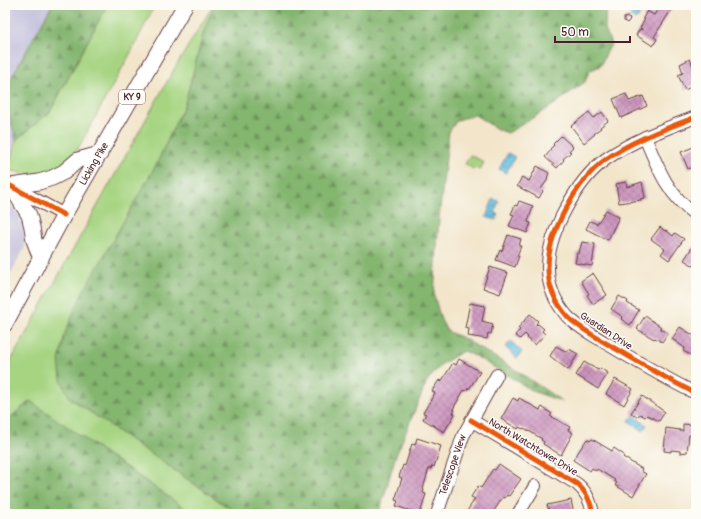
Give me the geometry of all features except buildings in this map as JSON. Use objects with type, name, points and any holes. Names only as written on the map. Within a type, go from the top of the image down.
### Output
[{"type":"main road","name":"Licking Pike","points":[[5,324],[64,215],[185,5]]},
{"type":"main road","points":[[8,184],[39,182],[52,178],[64,172],[78,160],[100,154]]},
{"type":"main road","points":[[8,184],[28,215],[34,240],[41,259]]},
{"type":"street","name":"Guardian Drive","points":[[692,391],[649,369],[582,328],[569,317],[558,303],[549,280],[548,270],[550,250],[562,219],[573,196],[587,178],[605,160],[645,137],[696,117]]},
{"type":"street","points":[[645,137],[667,185],[682,204],[696,215]]},
{"type":"street","points":[[8,184],[64,215]]},
{"type":"street","name":"Telescope View","points":[[437,514],[461,440],[497,375]]},
{"type":"street","name":"North Watchtower Drive","points":[[471,420],[577,484],[586,492],[593,514]]},
{"type":"street","points":[[518,514],[535,486]]},
{"type":"shaded area","points":[[5,5],[52,5],[6,87],[7,106],[16,140],[8,170],[5,175]]},
{"type":"shaded area","points":[[5,198],[18,214],[24,231],[25,247],[5,284]]},
{"type":"green space","points":[[52,5],[107,5],[50,112],[16,140],[7,106],[6,87]]},
{"type":"green space","points":[[107,5],[155,5],[75,154],[56,172],[34,176],[8,170],[16,140],[50,112]]},
{"type":"green space","points":[[213,5],[204,31],[185,103],[157,163],[70,398],[238,514],[193,514],[30,401],[5,422],[5,371],[173,71]]},
{"type":"green space","points":[[214,5],[606,5],[605,29],[611,44],[600,66],[589,71],[585,82],[552,106],[508,133],[497,129],[475,115],[457,120],[449,132],[439,217],[434,295],[441,320],[447,331],[463,338],[516,370],[563,402],[535,392],[477,357],[463,351],[442,364],[427,381],[395,458],[379,514],[238,514],[70,398],[61,380],[59,360],[65,333],[82,294],[157,163],[185,103],[204,31]]},
{"type":"green space","points":[[470,155],[484,162],[480,170],[476,168],[472,169],[470,166],[465,164]]},
{"type":"green space","points":[[30,401],[193,514],[5,514],[5,422]]},
{"type":"water","points":[[636,5],[645,5],[637,19],[634,19],[630,16]]},
{"type":"water","points":[[508,153],[515,157],[506,173],[499,169]]},
{"type":"water","points":[[493,199],[499,201],[495,212],[498,214],[496,220],[486,217]]},
{"type":"water","points":[[511,341],[522,352],[517,358],[505,347]]},
{"type":"water","points":[[634,416],[647,425],[643,431],[630,422],[629,420]]},
{"type":"cycle path","points":[[691,391],[604,342],[571,320],[563,311],[553,294],[549,282],[548,269],[549,255],[558,224],[575,194],[595,168],[616,152],[627,146],[650,135],[696,117]]},
{"type":"cycle path","points":[[5,183],[64,215]]},
{"type":"cycle path","points":[[471,420],[577,484],[588,498],[593,514]]}]
